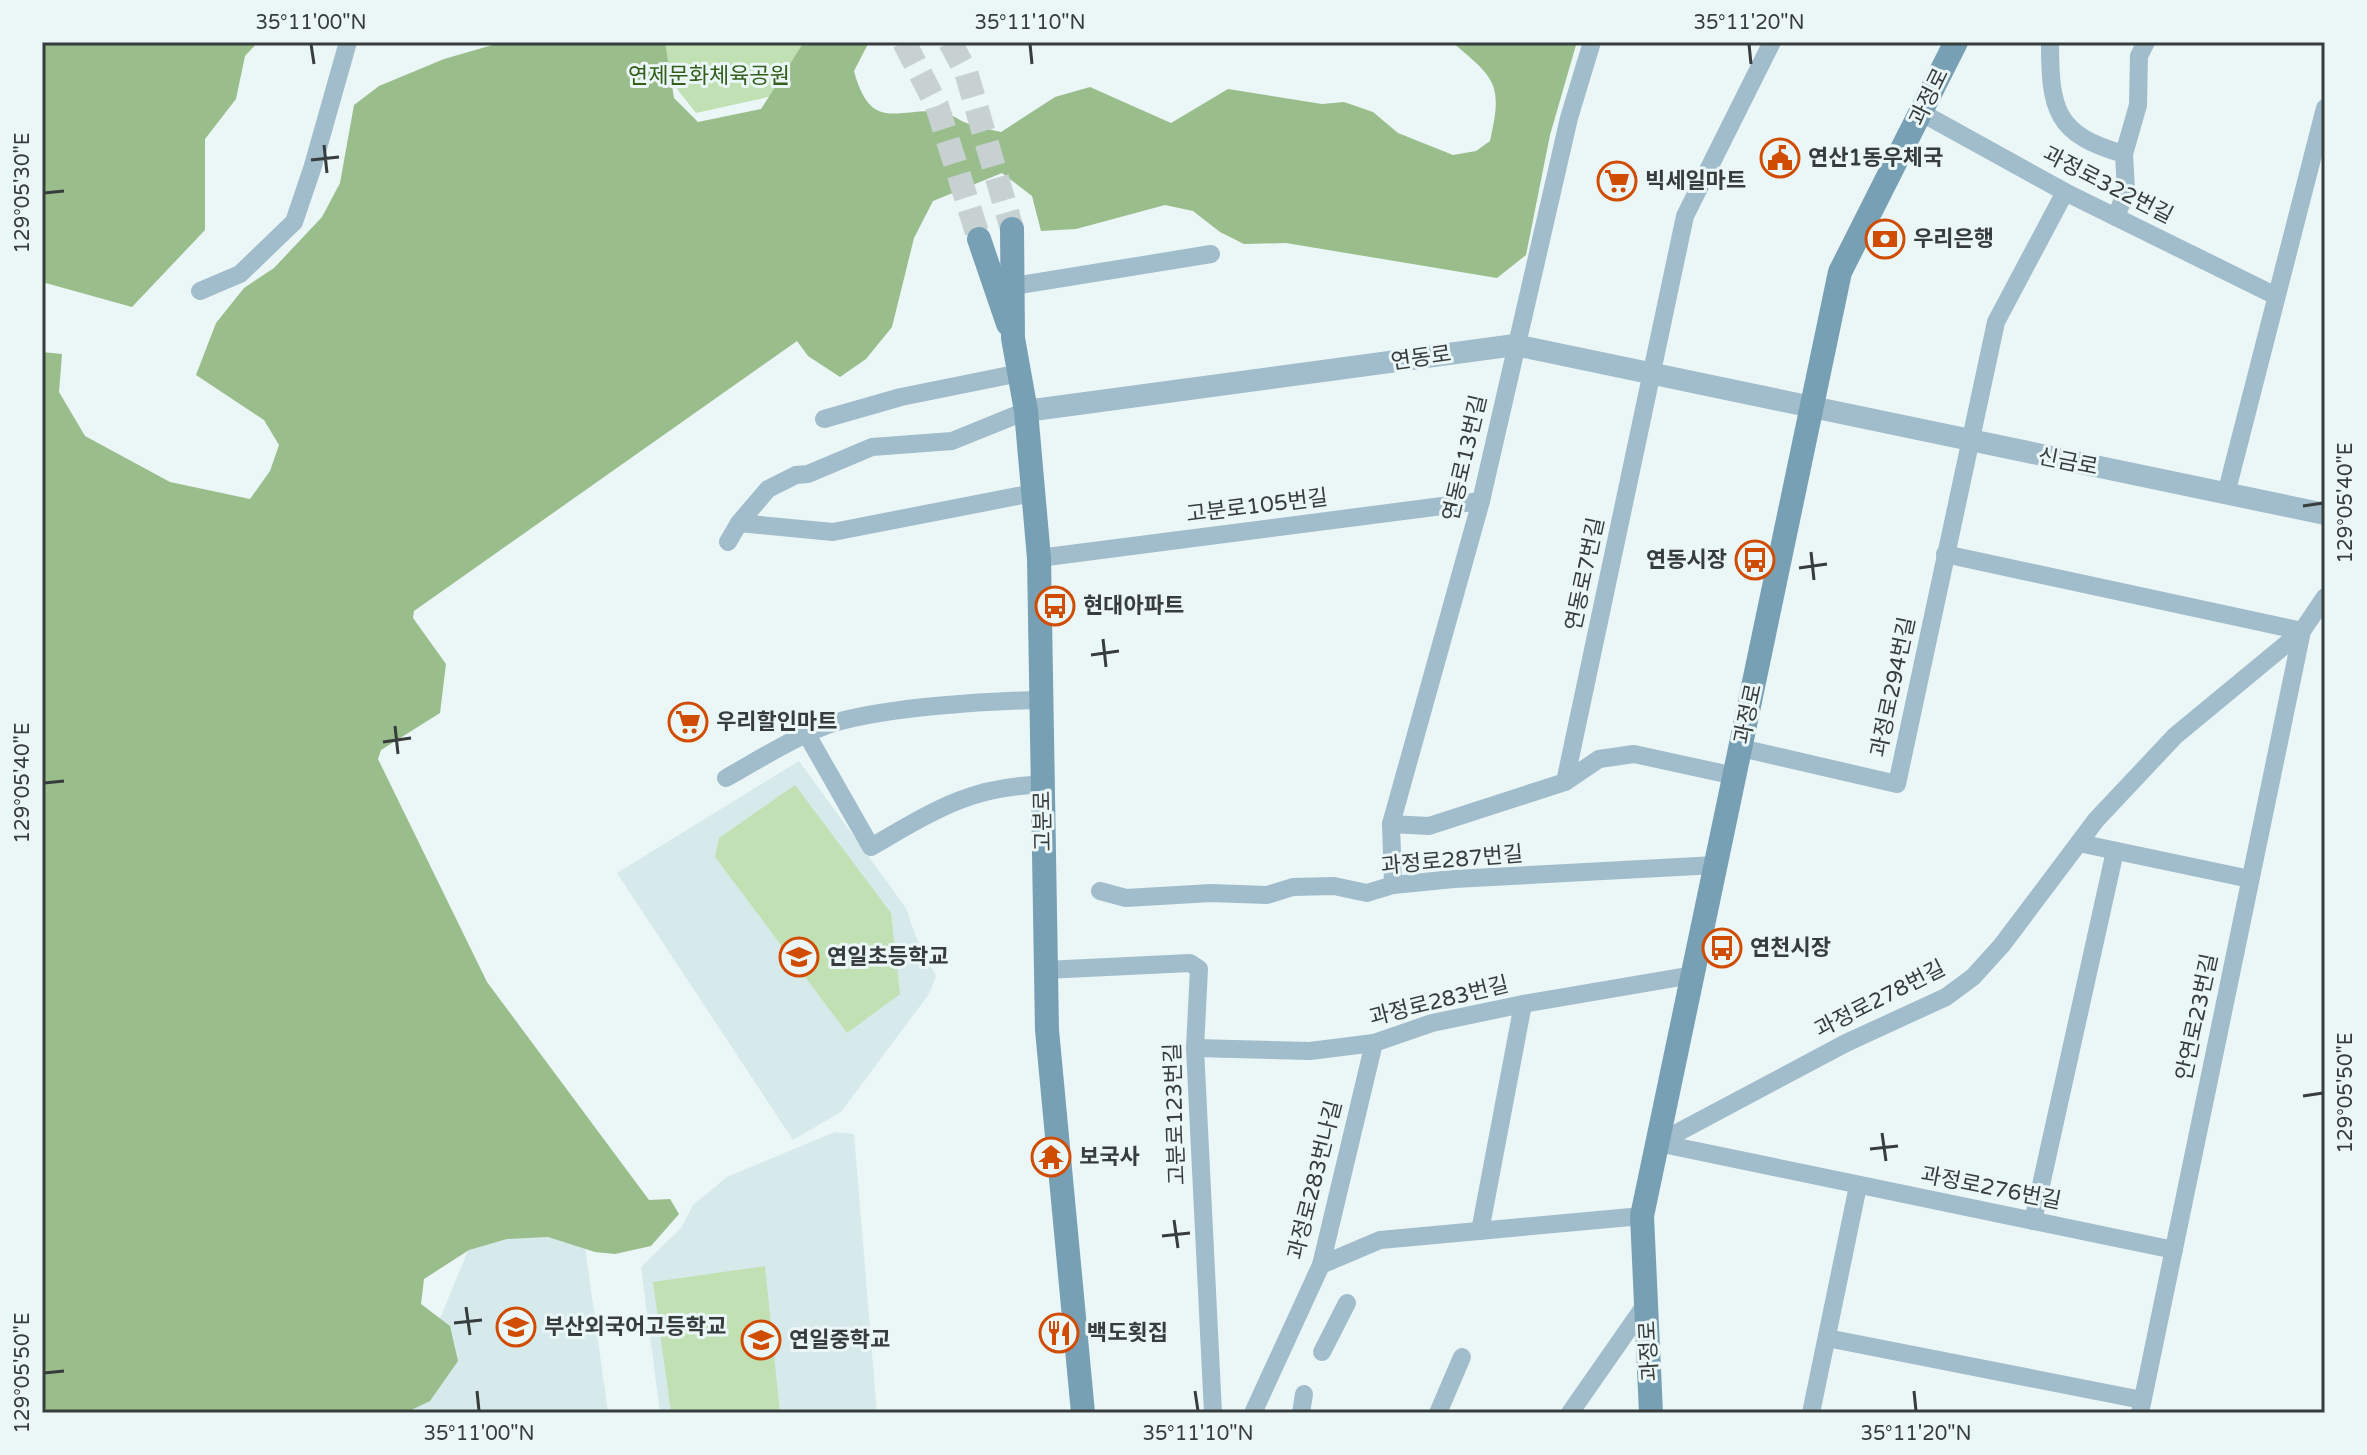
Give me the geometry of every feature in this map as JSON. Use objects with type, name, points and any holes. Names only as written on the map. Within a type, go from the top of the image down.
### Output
[{"type":"main road","name":"과정로","points":[[1651,1413],[1642,1216],[1840,272],[1956,42]]},
{"type":"main road","name":"고분로","points":[[1012,229],[1013,338],[1026,411],[1039,558],[1047,1030],[1083,1413]]},
{"type":"main road","points":[[979,239],[1013,338]]},
{"type":"street","points":[[200,291],[240,274],[294,222],[348,42]]},
{"type":"street","name":"연동로13번길","points":[[1393,885],[1391,824],[1481,501],[1569,118],[1592,42]]},
{"type":"street","name":"연동로7번길","points":[[1565,782],[1685,216],[1772,42]]},
{"type":"street","points":[[2050,42],[2050,68],[2060,119],[2075,136],[2124,154]]},
{"type":"street","points":[[2116,217],[2126,191],[2124,154],[2138,105],[2139,56],[2146,42]]},
{"type":"street","points":[[2226,494],[2276,296],[2320,156],[2325,108]]},
{"type":"street","name":"과정로322번길","points":[[1922,113],[2065,192],[2276,296]]},
{"type":"street","name":"과정로294번길","points":[[1741,748],[1897,784],[1996,322],[2065,192]]},
{"type":"street","points":[[1014,286],[1211,254]]},
{"type":"street","name":"연동로","points":[[1026,411],[1515,345],[1812,410]]},
{"type":"street","points":[[824,419],[901,397],[1020,373]]},
{"type":"street","name":"신금로","points":[[1812,410],[2325,514]]},
{"type":"street","points":[[728,542],[739,523],[768,489],[796,475],[808,474],[872,447],[952,441],[1026,411]]},
{"type":"street","points":[[739,523],[833,532],[1033,493]]},
{"type":"street","name":"고분로105번길","points":[[1039,558],[1481,501]]},
{"type":"street","points":[[1945,554],[2302,631]]},
{"type":"street","name":"과정로278번길","points":[[1658,1143],[1846,1043],[1946,997],[1973,977],[2002,945],[2079,843],[2175,736],[2302,631],[2325,597]]},
{"type":"street","name":"안연로23번길","points":[[2141,1406],[2302,631]]},
{"type":"street","points":[[726,778],[806,733],[839,721],[1041,700]]},
{"type":"street","points":[[806,733],[871,847],[949,802],[1012,785],[1042,785]]},
{"type":"street","points":[[1391,824],[1429,826],[1565,782],[1599,759],[1634,754],[1735,776]]},
{"type":"street","points":[[2079,843],[2250,879]]},
{"type":"street","points":[[2033,1221],[2115,851]]},
{"type":"street","name":"과정로287번길","points":[[1100,891],[1126,898],[1211,893],[1267,895],[1293,887],[1334,886],[1367,893],[1393,885],[1716,865]]},
{"type":"street","name":"고분로123번길","points":[[1045,970],[1190,963],[1199,969],[1195,1048],[1213,1413]]},
{"type":"street","name":"과정로283번길","points":[[1195,1048],[1310,1051],[1374,1043],[1432,1023],[1693,975]]},
{"type":"street","points":[[1480,1231],[1523,1004]]},
{"type":"street","name":"과정로283번나길","points":[[1253,1413],[1321,1265],[1374,1043]]},
{"type":"street","name":"과정로276번길","points":[[1658,1143],[2174,1250]]},
{"type":"street","points":[[1811,1413],[1858,1186]]},
{"type":"street","points":[[1321,1265],[1380,1240],[1642,1216]]},
{"type":"street","points":[[1322,1352],[1347,1303]]},
{"type":"street","points":[[1570,1413],[1646,1304]]},
{"type":"street","points":[[1827,1338],[2141,1406]]},
{"type":"street","points":[[1438,1413],[1462,1357]]},
{"type":"shaded area","name":"연일초등학교","points":[[799,761],[906,908],[916,937],[936,976],[929,994],[841,1112],[793,1140],[617,873]]},
{"type":"shaded area","name":"연일중학교","points":[[835,1132],[854,1134],[877,1413],[660,1413],[641,1267],[681,1228],[693,1205],[727,1177]]},
{"type":"shaded area","name":"부산외국어고등학교","points":[[582,1224],[608,1413],[401,1413],[472,1241]]},
{"type":"green space","points":[[42,42],[258,42],[245,56],[236,99],[205,139],[205,230],[132,307],[42,282]]},
{"type":"green space","points":[[503,42],[665,42],[674,98],[698,122],[761,109],[804,42],[869,42],[854,71],[869,103],[877,110],[888,113],[942,112],[969,124],[1001,132],[1055,97],[1090,87],[1171,123],[1228,89],[1322,104],[1344,102],[1373,112],[1398,133],[1453,155],[1476,151],[1490,141],[1496,107],[1495,94],[1487,75],[1452,42],[1576,45],[1550,135],[1526,255],[1497,278],[1286,243],[1244,244],[1220,232],[1193,211],[1165,205],[1076,229],[1041,231],[1032,196],[1002,173],[933,201],[914,238],[892,327],[866,359],[840,377],[808,356],[797,341],[414,611],[413,618],[446,664],[440,713],[381,750],[378,759],[487,982],[649,1200],[670,1199],[679,1214],[651,1246],[615,1254],[595,1252],[548,1237],[507,1239],[469,1250],[424,1279],[421,1304],[450,1326],[458,1361],[430,1401],[405,1413],[42,1413],[42,352],[62,354],[59,392],[85,436],[170,482],[250,499],[270,471],[279,445],[264,420],[196,375],[216,323],[244,288],[274,268],[322,217],[340,183],[354,105],[379,86],[444,59]]},
{"type":"green space","name":"연제문화체육공원","points":[[640,42],[809,42],[813,87],[696,113]]},
{"type":"green space","points":[[795,785],[891,913],[900,994],[847,1033],[715,857],[719,838]]},
{"type":"green space","points":[[765,1266],[780,1413],[671,1413],[653,1282]]},
{"type":"tunnel","points":[[904,42],[937,106],[979,239]]},
{"type":"tunnel","points":[[950,42],[966,72],[1012,229]]},
{"type":"place","name":"연산1동우체국","points":[[1780,158]]},
{"type":"place","name":"빅세일마트","points":[[1617,181]]},
{"type":"place","name":"우리은행","points":[[1885,239]]},
{"type":"place","name":"연동시장","points":[[1755,560]]},
{"type":"place","name":"현대아파트","points":[[1055,606]]},
{"type":"place","name":"우리할인마트","points":[[688,722]]},
{"type":"place","name":"연천시장","points":[[1722,948]]},
{"type":"place","name":"연일초등학교","points":[[799,957]]},
{"type":"place","name":"보국사","points":[[1051,1157]]},
{"type":"place","name":"부산외국어고등학교","points":[[516,1327]]},
{"type":"place","name":"백도횟집","points":[[1059,1333]]},
{"type":"place","name":"연일중학교","points":[[761,1340]]}]
